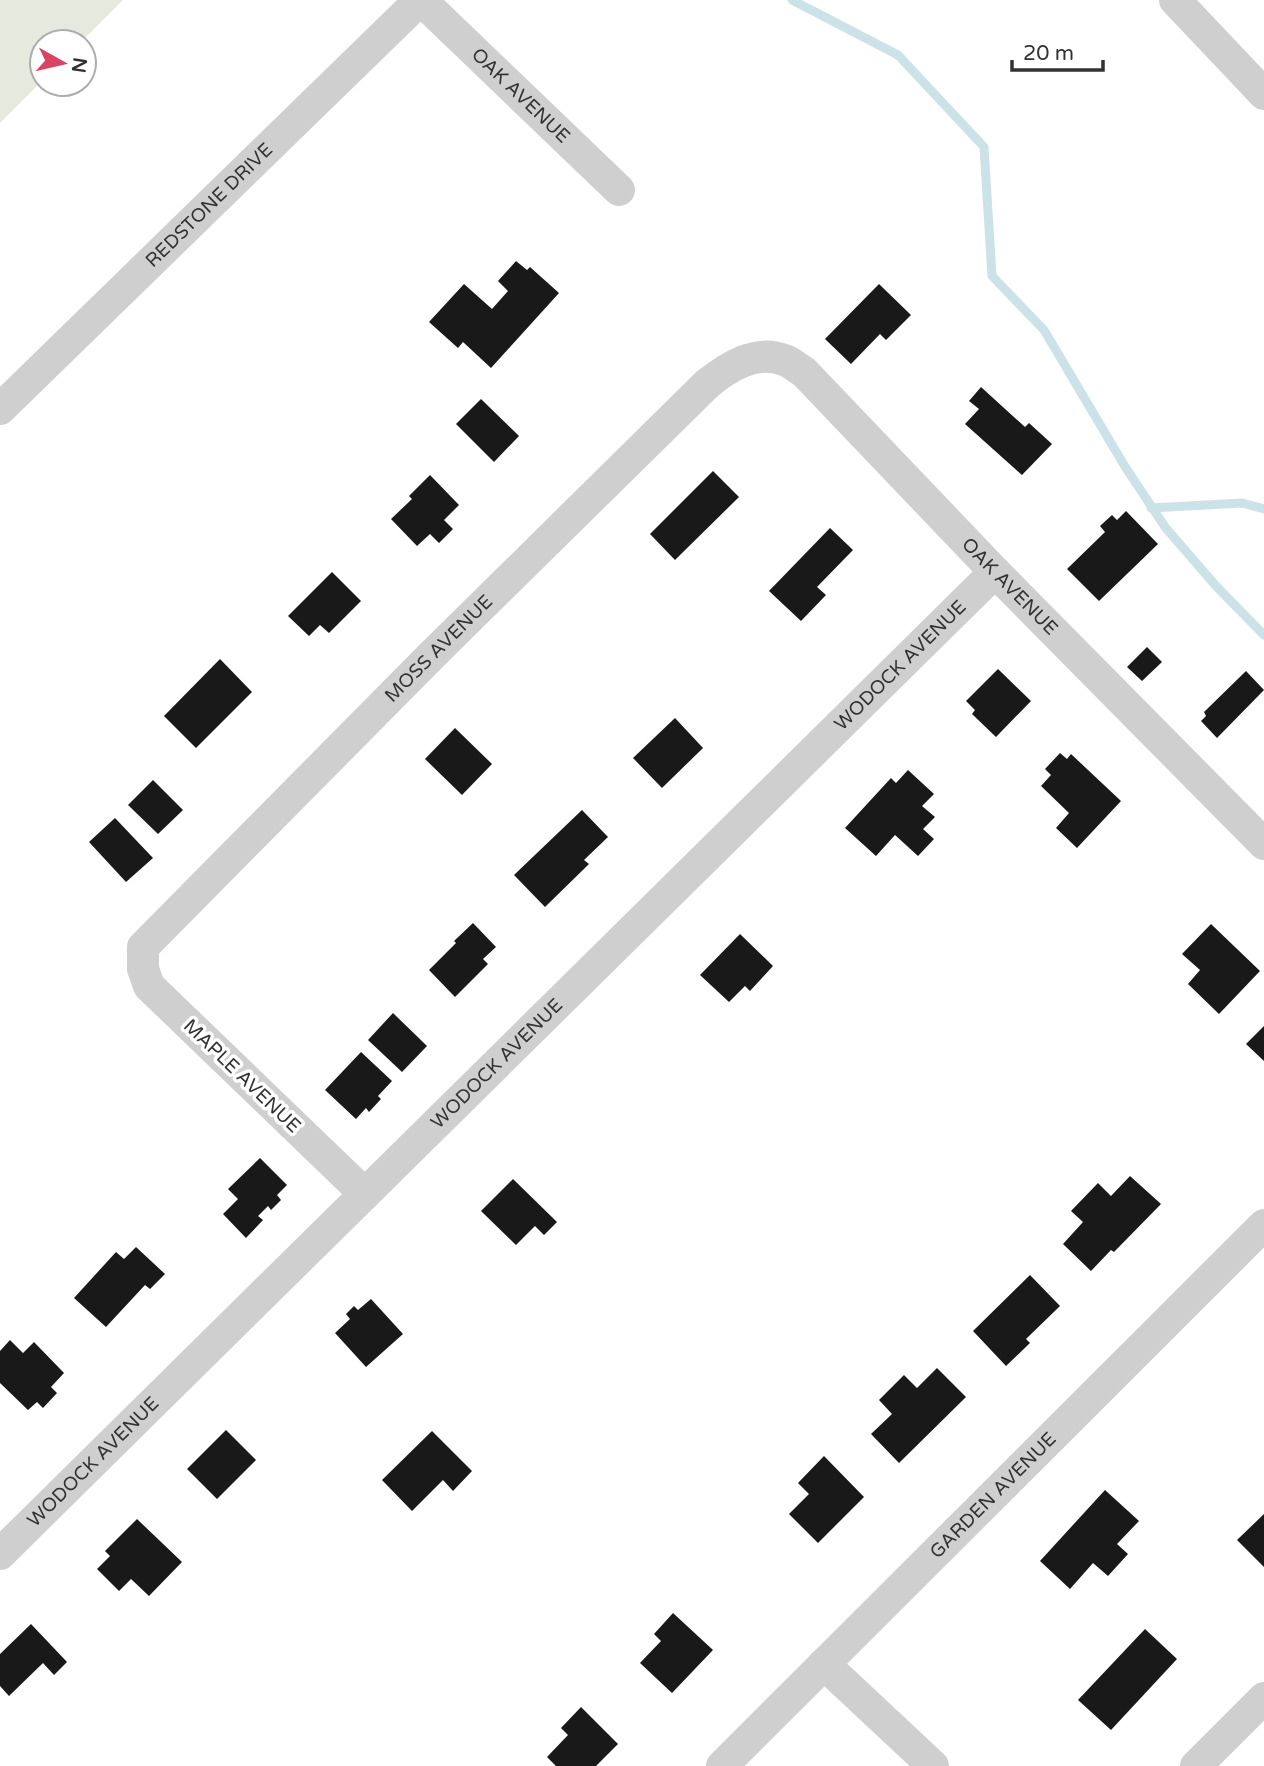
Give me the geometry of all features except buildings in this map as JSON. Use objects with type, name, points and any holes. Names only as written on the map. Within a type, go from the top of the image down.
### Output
[{"type":"street","name":"OAK AVENUE","points":[[421,0],[619,190]]},
{"type":"street","name":"REDSTONE DRIVE","points":[[0,409],[421,0]]},
{"type":"street","points":[[1175,0],[1264,94]]},
{"type":"street","name":"OAK AVENUE","points":[[743,362],[763,356],[784,360],[804,372],[995,572],[1264,844]]},
{"type":"street","name":"MOSS AVENUE","points":[[143,947],[431,656],[707,384],[726,369],[743,362]]},
{"type":"street","name":"WODOCK AVENUE","points":[[0,1554],[995,572]]},
{"type":"street","name":"MAPLE AVENUE","points":[[143,947],[143,969],[149,986],[365,1194]]},
{"type":"street","name":"GARDEN AVENUE","points":[[722,1766],[1264,1225]]},
{"type":"street","points":[[824,1664],[933,1766]]},
{"type":"street","points":[[1196,1766],[1264,1698]]},
{"type":"shaded area","points":[[0,0],[123,0],[95,28],[28,28],[28,95],[0,123]]},
{"type":"waterway","points":[[792,0],[898,55],[984,147],[992,276],[1044,330],[1124,465],[1165,527],[1216,586],[1264,635]]},
{"type":"waterway","points":[[1151,508],[1242,503],[1264,509]]}]
